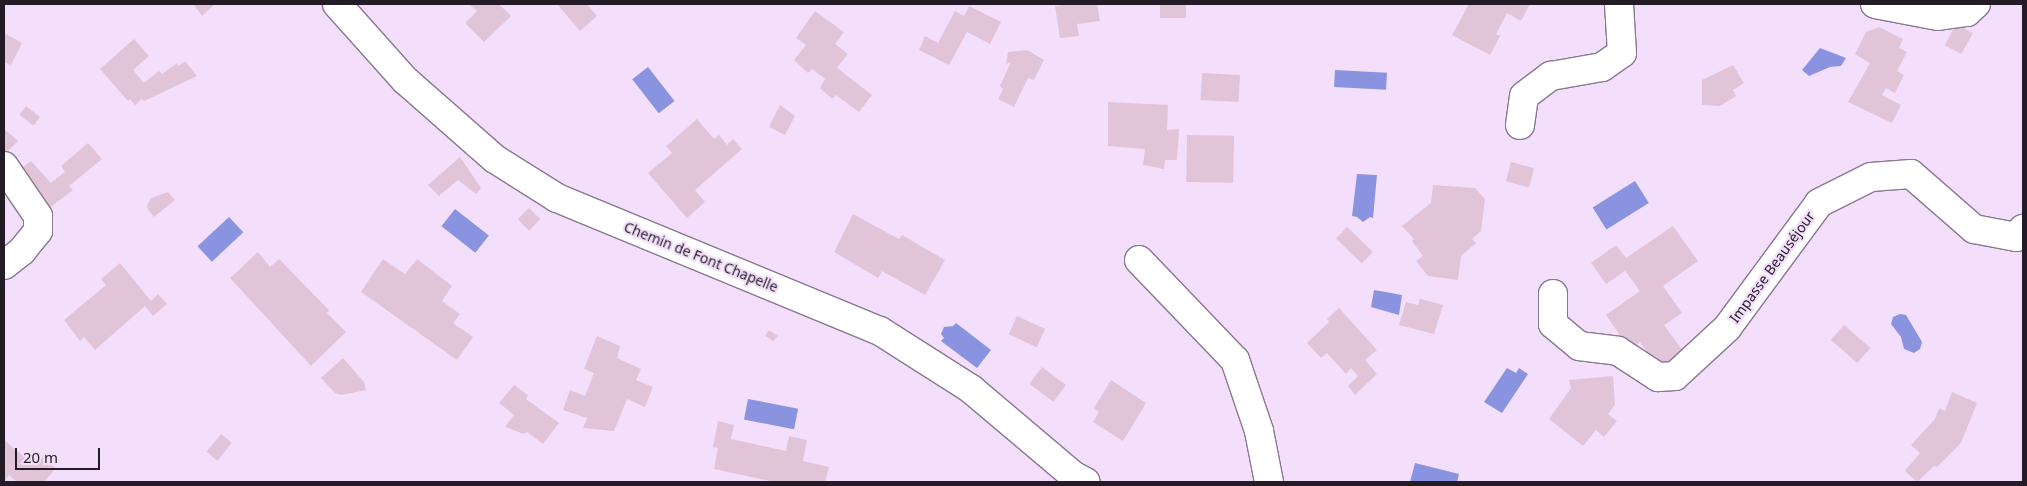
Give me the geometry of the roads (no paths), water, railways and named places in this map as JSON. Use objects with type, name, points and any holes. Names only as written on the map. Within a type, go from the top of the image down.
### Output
[{"type":"street","name":"Chemin de Font Chapelle","points":[[337,4],[404,80],[495,159],[558,198],[880,331],[971,389],[1074,476],[1086,482]]},
{"type":"street","points":[[1520,125],[1524,96],[1551,76],[1602,67],[1622,53],[1618,4]]},
{"type":"street","points":[[1875,4],[1938,16],[1967,12],[1976,4]]},
{"type":"street","points":[[4,166],[38,216],[38,231],[22,251],[4,265]]},
{"type":"street","name":"Impasse Beauséjour","points":[[1553,294],[1553,324],[1579,346],[1618,351],[1658,377],[1675,376],[1727,328],[1819,203],[1871,177],[1912,174],[1974,229],[2016,236],[2023,229]]},
{"type":"street","points":[[1139,260],[1234,360],[1259,431],[1269,482]]},
{"type":"water","points":[[1820,48],[1846,58],[1841,66],[1830,67],[1809,76],[1802,70]]},
{"type":"water","points":[[648,67],[674,101],[659,113],[632,79]]},
{"type":"water","points":[[1335,70],[1387,73],[1386,90],[1334,87]]},
{"type":"water","points":[[1357,174],[1377,175],[1373,218],[1370,217],[1363,222],[1357,217],[1352,216]]},
{"type":"water","points":[[1635,181],[1649,203],[1606,230],[1593,207]]},
{"type":"water","points":[[455,209],[489,235],[475,253],[441,226]]},
{"type":"water","points":[[229,217],[243,232],[212,262],[198,246]]},
{"type":"water","points":[[1374,290],[1402,295],[1399,315],[1371,307]]},
{"type":"water","points":[[1900,314],[1906,315],[1922,342],[1920,349],[1914,353],[1904,349],[1901,337],[1891,324],[1893,317]]},
{"type":"water","points":[[956,323],[991,350],[977,368],[941,341],[944,338],[941,334],[944,327],[953,326]]},
{"type":"water","points":[[1507,368],[1516,373],[1519,368],[1528,374],[1502,413],[1484,402]]},
{"type":"water","points":[[748,399],[798,409],[794,429],[744,420]]},
{"type":"water","points":[[1415,463],[1459,474],[1457,482],[1410,482]]}]
